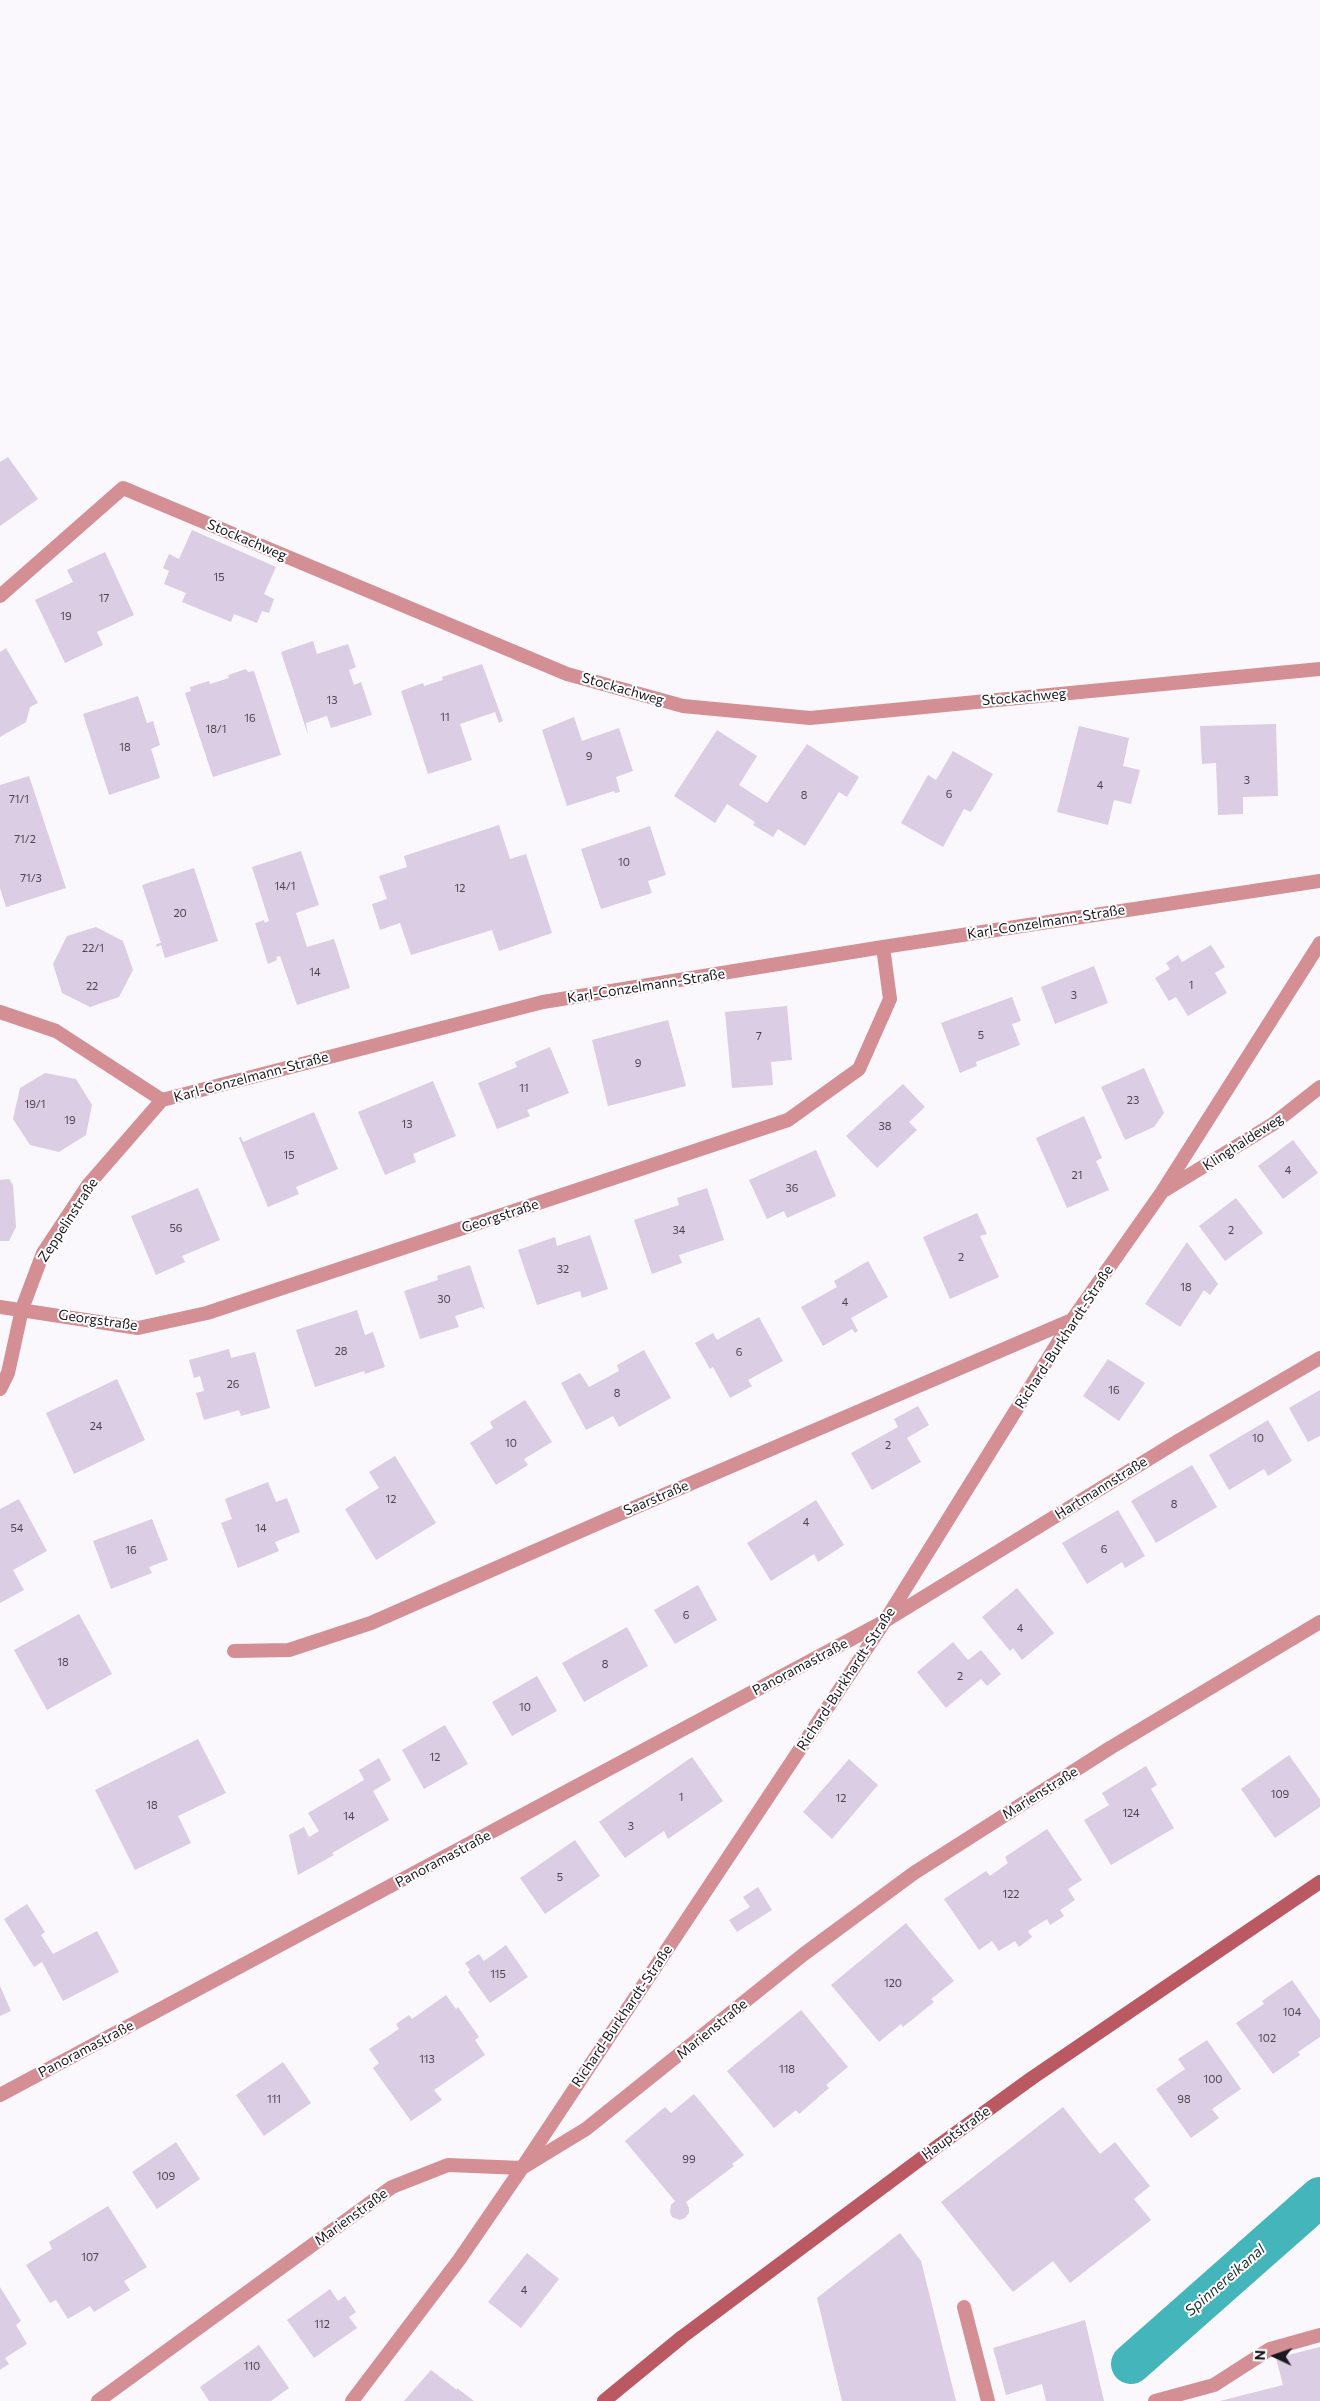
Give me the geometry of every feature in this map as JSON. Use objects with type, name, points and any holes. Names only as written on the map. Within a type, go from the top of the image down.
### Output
[{"type":"main road","name":"Hauptstraße","points":[[604,2401],[682,2338],[953,2135],[1032,2078],[1320,1882]]},
{"type":"street","name":"Stockachweg","points":[[0,596],[123,488],[567,674],[683,706],[810,718],[1320,669]]},
{"type":"street","name":"Karl-Conzelmann-Straße","points":[[0,1012],[56,1031],[162,1100],[543,1002],[883,947],[1320,881]]},
{"type":"street","name":"Richard-Burkhardt-Straße","points":[[352,2401],[459,2260],[522,2168],[885,1621],[1072,1320],[1162,1192],[1320,943]]},
{"type":"street","name":"Georgstraße","points":[[0,1308],[22,1309],[138,1328],[207,1313],[788,1120],[858,1069],[890,999],[883,947]]},
{"type":"street","name":"Klinghaldeweg","points":[[1162,1192],[1273,1124],[1320,1087]]},
{"type":"street","name":"Zeppelinstraße","points":[[0,1388],[8,1373],[22,1309],[44,1252],[88,1185],[162,1100]]},
{"type":"street","name":"Saarstraße","points":[[234,1651],[289,1650],[371,1623],[617,1515],[1072,1320]]},
{"type":"street","name":"Hartmannstraße","points":[[885,1621],[1178,1440],[1320,1358]]},
{"type":"street","name":"Panoramastraße","points":[[0,2094],[885,1621]]},
{"type":"street","name":"Marienstraße","points":[[98,2401],[392,2187],[448,2165],[522,2168],[586,2129],[804,1954],[914,1873],[1110,1748],[1320,1622]]},
{"type":"street","points":[[964,2307],[988,2401]]},
{"type":"street","points":[[1155,2401],[1214,2386],[1270,2349],[1320,2335]]},
{"type":"building","points":[[8,457],[38,499],[0,526],[0,462]]},
{"type":"building","points":[[192,530],[276,567],[264,594],[274,599],[269,613],[262,611],[257,623],[234,614],[231,622],[182,602],[186,593],[164,584],[169,571],[163,568],[169,554],[179,559]]},
{"type":"building","points":[[105,552],[134,615],[97,632],[103,645],[65,663],[35,600],[73,582],[67,570]]},
{"type":"building","points":[[313,641],[317,654],[348,644],[356,667],[349,670],[354,685],[361,682],[372,715],[331,728],[327,716],[306,723],[308,735],[281,652]]},
{"type":"building","points":[[6,648],[38,703],[30,707],[26,722],[0,737],[0,652]]},
{"type":"building","points":[[482,664],[503,721],[499,723],[495,712],[460,724],[472,760],[428,774],[401,691],[423,683],[424,686],[443,680],[442,677]]},
{"type":"building","points":[[246,669],[248,672],[254,671],[281,755],[213,777],[185,693],[191,691],[190,687],[209,681],[210,684],[229,678],[228,675]]},
{"type":"building","points":[[138,696],[147,723],[153,721],[160,745],[151,749],[160,778],[109,795],[83,714]]},
{"type":"building","points":[[574,717],[582,741],[619,728],[633,771],[616,777],[620,792],[615,793],[614,791],[567,806],[542,730]]},
{"type":"building","points":[[1276,724],[1278,796],[1243,797],[1243,814],[1218,815],[1216,763],[1202,764],[1200,726]]},
{"type":"building","points":[[1079,726],[1129,738],[1123,766],[1140,770],[1131,804],[1114,800],[1108,825],[1057,812]]},
{"type":"building","points":[[717,730],[757,756],[739,785],[767,803],[807,744],[859,777],[847,797],[839,792],[805,846],[778,829],[773,837],[753,825],[755,822],[727,804],[715,823],[674,796]]},
{"type":"building","points":[[953,751],[993,774],[971,812],[964,809],[943,847],[901,823],[928,775],[936,780]]},
{"type":"building","points":[[29,776],[66,888],[6,907],[0,888],[0,785]]},
{"type":"building","points":[[499,825],[510,859],[526,854],[552,933],[499,951],[492,930],[411,955],[400,923],[380,930],[372,904],[387,899],[379,876],[407,867],[404,856]]},
{"type":"building","points":[[650,826],[666,875],[648,881],[652,893],[601,909],[581,849]]},
{"type":"building","points":[[301,851],[319,905],[296,913],[307,947],[334,939],[350,988],[297,1005],[280,956],[276,957],[277,960],[268,964],[255,923],[264,920],[265,923],[269,921],[252,867]]},
{"type":"building","points":[[194,868],[218,941],[165,958],[161,945],[157,947],[156,944],[161,943],[142,885]]},
{"type":"building","points":[[96,927],[123,941],[133,970],[119,997],[90,1007],[62,993],[53,964],[67,936]]},
{"type":"building","points":[[1211,945],[1225,967],[1215,973],[1227,993],[1188,1016],[1176,997],[1169,1001],[1155,978],[1170,969],[1166,963],[1178,955],[1182,962]]},
{"type":"building","points":[[1094,966],[1108,1003],[1055,1024],[1041,987]]},
{"type":"building","points":[[1012,997],[1021,1021],[1012,1024],[1020,1045],[976,1062],[977,1066],[960,1073],[941,1023]]},
{"type":"building","points":[[787,1006],[792,1060],[771,1062],[773,1085],[732,1088],[725,1012]]},
{"type":"building","points":[[668,1020],[686,1086],[608,1106],[592,1040]]},
{"type":"building","points":[[550,1047],[569,1093],[527,1110],[530,1116],[497,1129],[478,1083],[517,1067],[515,1062]]},
{"type":"building","points":[[1144,1068],[1164,1113],[1154,1127],[1125,1140],[1101,1087]]},
{"type":"building","points":[[45,1073],[76,1079],[92,1105],[86,1135],[59,1152],[30,1145],[13,1119],[20,1088]]},
{"type":"building","points":[[433,1081],[456,1136],[413,1154],[416,1162],[385,1175],[358,1112]]},
{"type":"building","points":[[903,1084],[925,1107],[909,1122],[917,1130],[877,1168],[846,1136]]},
{"type":"building","points":[[314,1112],[338,1169],[296,1187],[299,1194],[268,1207],[239,1138],[241,1137],[243,1142]]},
{"type":"building","points":[[1084,1116],[1102,1158],[1096,1161],[1109,1190],[1067,1208],[1036,1138]]},
{"type":"building","points":[[1293,1140],[1318,1173],[1283,1199],[1258,1166]]},
{"type":"building","points":[[816,1150],[836,1196],[787,1218],[784,1211],[767,1219],[749,1180]]},
{"type":"building","points":[[9,1179],[13,1185],[16,1227],[9,1241],[0,1241],[0,1180]]},
{"type":"building","points":[[198,1188],[220,1240],[182,1256],[185,1262],[156,1275],[131,1216]]},
{"type":"building","points":[[707,1188],[724,1240],[679,1255],[682,1263],[652,1274],[634,1220],[679,1205],[677,1198]]},
{"type":"building","points":[[1236,1198],[1263,1233],[1225,1261],[1199,1226]]},
{"type":"building","points":[[977,1213],[987,1234],[980,1236],[999,1277],[950,1299],[923,1237]]},
{"type":"building","points":[[590,1235],[608,1289],[582,1298],[580,1291],[537,1305],[518,1250],[555,1237],[557,1246]]},
{"type":"building","points":[[1187,1242],[1218,1284],[1210,1295],[1204,1290],[1180,1327],[1145,1304]]},
{"type":"building","points":[[868,1261],[888,1297],[851,1318],[858,1331],[855,1333],[852,1329],[823,1346],[801,1307],[837,1287],[834,1281]]},
{"type":"building","points":[[470,1265],[485,1310],[482,1307],[455,1316],[459,1327],[420,1339],[404,1291],[438,1280],[437,1276]]},
{"type":"building","points":[[357,1310],[365,1335],[373,1332],[385,1367],[365,1374],[364,1371],[315,1387],[296,1330]]},
{"type":"building","points":[[759,1317],[783,1361],[748,1380],[752,1386],[730,1398],[713,1367],[710,1369],[695,1343],[713,1333],[717,1340]]},
{"type":"building","points":[[229,1349],[231,1358],[255,1352],[270,1408],[241,1416],[239,1410],[204,1420],[196,1393],[204,1391],[200,1376],[194,1378],[189,1360]]},
{"type":"building","points":[[644,1350],[671,1398],[619,1427],[613,1416],[586,1430],[561,1383],[580,1373],[589,1387],[619,1371],[617,1365]]},
{"type":"building","points":[[1108,1359],[1145,1383],[1119,1421],[1083,1396]]},
{"type":"building","points":[[117,1379],[145,1440],[74,1474],[46,1413]]},
{"type":"building","points":[[1320,1390],[1320,1436],[1308,1442],[1289,1408]]},
{"type":"building","points":[[525,1400],[552,1442],[524,1459],[528,1465],[496,1485],[470,1443],[493,1428],[490,1422]]},
{"type":"building","points":[[918,1406],[929,1425],[907,1438],[921,1462],[872,1490],[851,1453],[898,1427],[894,1419]]},
{"type":"building","points":[[1268,1420],[1292,1461],[1268,1476],[1264,1469],[1229,1490],[1209,1455]]},
{"type":"building","points":[[395,1456],[436,1523],[376,1560],[345,1509],[379,1488],[369,1472]]},
{"type":"building","points":[[1192,1465],[1217,1507],[1156,1543],[1131,1501]]},
{"type":"building","points":[[268,1482],[276,1502],[287,1498],[300,1532],[275,1542],[279,1551],[238,1568],[221,1523],[232,1519],[225,1499]]},
{"type":"building","points":[[19,1499],[47,1551],[13,1570],[24,1590],[0,1603],[0,1509]]},
{"type":"building","points":[[816,1500],[844,1545],[818,1562],[814,1554],[771,1581],[747,1543]]},
{"type":"building","points":[[1118,1510],[1145,1556],[1125,1568],[1122,1562],[1087,1584],[1062,1543]]},
{"type":"building","points":[[152,1519],[168,1560],[149,1567],[152,1573],[111,1589],[93,1541]]},
{"type":"building","points":[[698,1585],[717,1620],[675,1644],[654,1610]]},
{"type":"building","points":[[1017,1588],[1054,1633],[1022,1660],[1013,1648],[1010,1651],[982,1617]]},
{"type":"building","points":[[79,1614],[112,1674],[47,1710],[14,1650]]},
{"type":"building","points":[[627,1627],[648,1666],[584,1702],[562,1663]]},
{"type":"building","points":[[953,1642],[968,1660],[981,1650],[1001,1674],[987,1686],[981,1679],[946,1708],[917,1672]]},
{"type":"building","points":[[537,1676],[557,1711],[512,1736],[492,1702]]},
{"type":"building","points":[[445,1725],[468,1764],[424,1789],[402,1750]]},
{"type":"building","points":[[198,1739],[226,1793],[178,1816],[191,1843],[135,1870],[95,1790]]},
{"type":"building","points":[[1289,1755],[1320,1799],[1320,1807],[1275,1838],[1241,1789]]},
{"type":"building","points":[[692,1757],[723,1801],[668,1839],[664,1831],[625,1858],[599,1822]]},
{"type":"building","points":[[379,1758],[391,1780],[373,1791],[389,1820],[332,1853],[334,1855],[298,1875],[289,1835],[304,1827],[309,1837],[319,1831],[308,1813],[364,1780],[359,1770]]},
{"type":"building","points":[[849,1759],[878,1785],[832,1839],[803,1812]]},
{"type":"building","points":[[1146,1766],[1157,1785],[1151,1789],[1174,1828],[1111,1865],[1084,1820],[1109,1805],[1102,1793]]},
{"type":"building","points":[[1047,1829],[1082,1880],[1068,1889],[1075,1900],[1060,1910],[1064,1916],[1050,1925],[1047,1919],[1028,1931],[1032,1937],[1019,1947],[1015,1941],[999,1951],[992,1941],[979,1950],[944,1899],[986,1871],[990,1876],[1008,1863],[1005,1857]]},
{"type":"building","points":[[575,1840],[600,1876],[545,1914],[520,1878]]},
{"type":"building","points":[[758,1887],[772,1910],[737,1932],[729,1920],[750,1907],[743,1897]]},
{"type":"building","points":[[27,1904],[45,1932],[41,1935],[53,1954],[97,1931],[119,1972],[63,2001],[42,1962],[34,1967],[4,1919]]},
{"type":"building","points":[[906,1923],[954,1981],[931,1999],[934,2002],[903,2027],[901,2024],[879,2042],[831,1985]]},
{"type":"building","points":[[506,1945],[528,1977],[490,2003],[468,1972],[470,1970],[465,1963],[479,1954],[484,1961]]},
{"type":"building","points":[[1292,1980],[1320,2020],[1320,2037],[1298,2052],[1300,2055],[1273,2074],[1236,2023],[1264,2004],[1262,2001]]},
{"type":"building","points":[[0,1986],[11,2011],[0,2016]]},
{"type":"building","points":[[446,1995],[456,2009],[458,2007],[479,2037],[475,2040],[485,2055],[434,2090],[442,2100],[411,2121],[373,2068],[379,2063],[369,2049],[399,2029],[396,2024],[409,2015],[412,2019]]},
{"type":"building","points":[[801,2010],[848,2067],[826,2085],[829,2088],[799,2114],[796,2110],[774,2128],[727,2071]]},
{"type":"building","points":[[1207,2040],[1241,2089],[1212,2109],[1219,2118],[1191,2138],[1156,2089],[1185,2069],[1178,2059]]},
{"type":"building","points":[[283,2062],[311,2103],[264,2136],[236,2095]]},
{"type":"building","points":[[694,2094],[744,2155],[732,2164],[734,2166],[686,2202],[689,2213],[680,2220],[672,2217],[670,2212],[671,2205],[675,2201],[625,2141],[665,2107],[671,2113]]},
{"type":"building","points":[[1063,2107],[1100,2154],[1115,2142],[1150,2186],[1134,2199],[1151,2220],[1070,2283],[1053,2261],[1013,2292],[941,2202]]},
{"type":"building","points":[[176,2142],[200,2179],[157,2209],[132,2172]]},
{"type":"building","points":[[108,2206],[147,2267],[124,2281],[130,2290],[94,2312],[90,2306],[68,2319],[56,2300],[50,2303],[26,2265],[52,2249],[49,2242]]},
{"type":"building","points":[[900,2233],[921,2261],[956,2401],[842,2401],[817,2298]]},
{"type":"building","points":[[527,2253],[559,2279],[521,2328],[488,2302]]},
{"type":"building","points":[[0,2287],[21,2321],[16,2325],[27,2344],[5,2358],[9,2364],[0,2370]]},
{"type":"building","points":[[330,2289],[338,2301],[345,2296],[356,2312],[349,2317],[357,2328],[314,2358],[287,2320]]},
{"type":"building","points":[[1085,2320],[1104,2401],[1046,2401],[1042,2384],[1006,2395],[993,2348]]},
{"type":"building","points":[[259,2345],[289,2388],[271,2401],[209,2401],[200,2387]]},
{"type":"building","points":[[1320,2347],[1320,2401],[1220,2401],[1283,2385],[1276,2358]]},
{"type":"building","points":[[431,2370],[457,2390],[457,2388],[474,2401],[404,2401]]},
{"type":"waterway","name":"Spinnereikanal","points":[[1131,2364],[1320,2197]]}]
